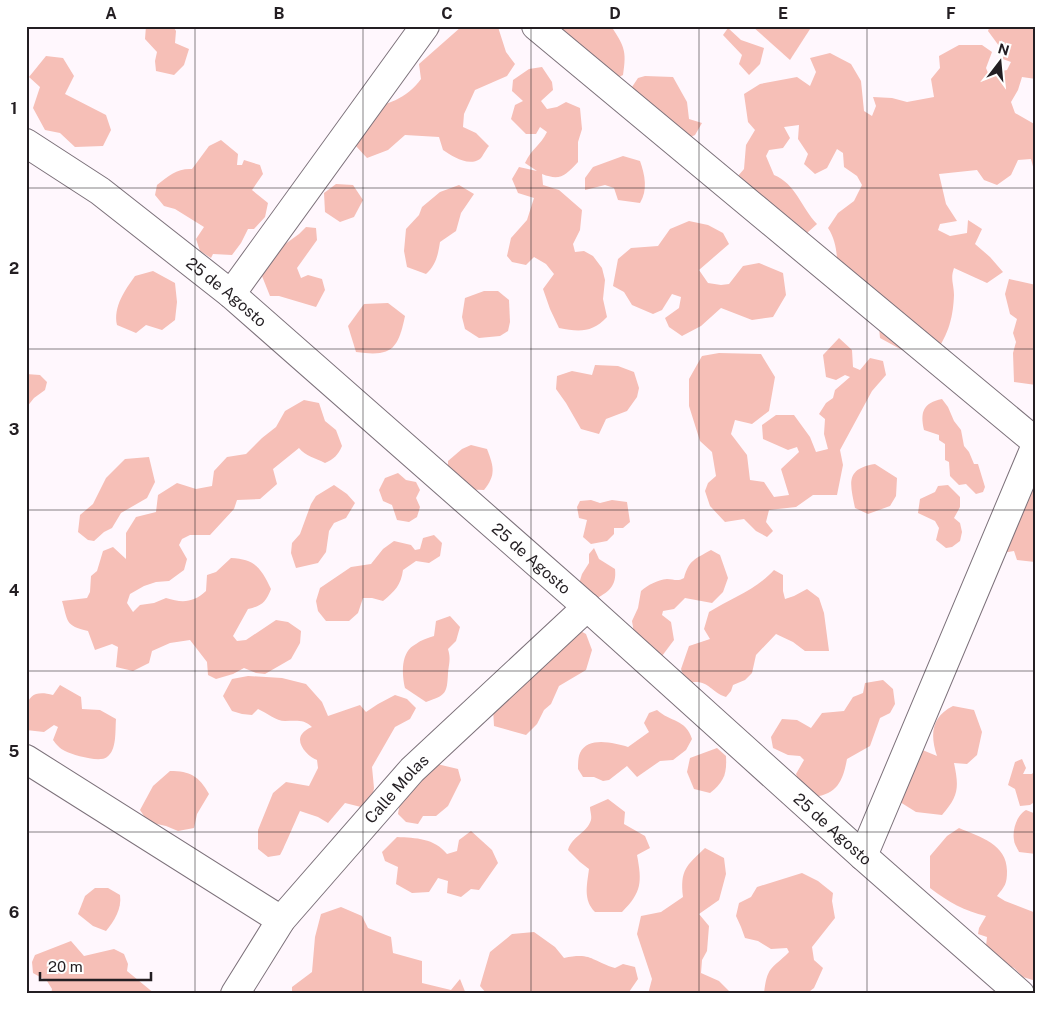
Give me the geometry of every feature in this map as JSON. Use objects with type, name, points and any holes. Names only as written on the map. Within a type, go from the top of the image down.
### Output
[{"type":"street","points":[[231,294],[425,26]]},
{"type":"street","points":[[536,26],[1036,444],[862,856]]},
{"type":"street","name":"25 de Agosto","points":[[26,143],[100,191],[231,294],[587,608],[862,856],[1020,994]]},
{"type":"street","name":"Calle Molas","points":[[236,994],[281,920],[412,770],[587,608]]},
{"type":"street","points":[[26,759],[281,920]]},
{"type":"shaded area","points":[[146,26],[173,26],[176,31],[175,43],[189,49],[184,65],[174,75],[156,71],[155,61],[157,52],[145,39]]},
{"type":"shaded area","points":[[544,26],[611,26],[623,49],[625,60],[623,75],[591,91]]},
{"type":"shaded area","points":[[752,26],[812,26],[790,60]]},
{"type":"shaded area","points":[[990,26],[1036,26],[1036,79],[1022,77],[1018,90],[1011,102],[1015,113],[1036,125],[1036,178],[1031,159],[1018,160],[1011,175],[997,185],[984,180],[977,170],[939,174],[946,204],[957,221],[940,224],[938,230],[950,236],[967,233],[968,220],[982,229],[975,244],[1003,272],[987,283],[954,268],[952,278],[954,295],[951,321],[942,343],[932,358],[902,350],[880,338],[878,316],[838,277],[835,246],[828,228],[838,213],[854,201],[862,185],[857,176],[844,167],[843,153],[837,149],[827,168],[815,174],[804,164],[808,154],[798,139],[799,125],[784,127],[790,138],[783,148],[769,150],[766,156],[774,175],[788,184],[817,224],[807,233],[791,219],[784,225],[732,183],[744,169],[746,145],[755,130],[748,122],[744,94],[760,84],[797,77],[810,86],[816,72],[810,58],[830,53],[851,64],[861,81],[864,111],[872,116],[876,106],[873,97],[892,98],[907,102],[934,97],[931,79],[940,68],[939,56],[959,45],[982,45],[992,52],[986,68],[990,78],[997,72],[1007,70],[1011,62],[1000,58],[1002,50],[988,31]]},
{"type":"shaded area","points":[[461,27],[498,27],[506,52],[515,64],[507,76],[475,90],[464,114],[463,127],[476,133],[489,146],[481,158],[470,162],[455,158],[443,150],[439,137],[405,135],[388,150],[367,158],[355,145],[363,110],[388,103],[409,92],[421,79],[419,64]]},
{"type":"shaded area","points":[[728,28],[741,40],[764,48],[760,64],[749,75],[739,64],[742,55],[723,35]]},
{"type":"shaded area","points":[[46,56],[63,58],[74,76],[65,94],[106,115],[111,130],[103,146],[75,147],[60,133],[45,130],[33,108],[40,87],[29,77]]},
{"type":"shaded area","points":[[542,67],[552,82],[553,90],[541,101],[547,109],[557,107],[566,102],[580,108],[582,129],[578,142],[578,162],[562,176],[553,177],[542,174],[543,185],[559,190],[582,210],[580,230],[573,244],[575,252],[584,251],[593,256],[602,268],[605,280],[603,299],[607,317],[596,326],[585,330],[559,328],[543,289],[554,274],[546,264],[534,257],[526,265],[512,262],[507,256],[511,238],[527,220],[534,198],[518,193],[512,179],[519,167],[537,171],[525,163],[547,132],[540,127],[536,134],[526,134],[511,119],[515,105],[523,101],[512,91],[513,80],[529,69]]},
{"type":"shaded area","points":[[645,76],[673,77],[687,102],[689,119],[702,123],[695,135],[679,142],[626,96],[638,78]]},
{"type":"shaded area","points":[[221,140],[238,154],[237,165],[242,165],[244,160],[260,165],[263,174],[252,190],[268,203],[265,217],[254,229],[248,229],[232,255],[213,254],[211,258],[200,251],[196,239],[204,227],[175,209],[164,206],[155,195],[157,185],[178,171],[192,169],[209,146]]},
{"type":"shaded area","points":[[623,156],[640,161],[645,182],[643,198],[640,203],[618,200],[614,188],[605,185],[585,190],[585,178],[593,167]]},
{"type":"shaded area","points":[[336,184],[353,185],[363,200],[354,217],[340,222],[325,212],[324,193]]},
{"type":"shaded area","points":[[459,185],[474,194],[461,213],[456,231],[440,242],[436,260],[426,274],[407,267],[404,251],[406,229],[419,215],[422,207],[440,192]]},
{"type":"shaded area","points":[[689,221],[708,225],[723,233],[729,244],[699,270],[708,283],[729,284],[743,266],[759,263],[783,273],[786,295],[773,317],[752,320],[721,308],[701,326],[682,336],[669,327],[665,318],[679,308],[681,297],[672,294],[662,310],[653,314],[632,305],[624,292],[613,286],[618,259],[631,248],[658,246],[670,229]]},
{"type":"shaded area","points":[[306,227],[316,228],[317,240],[297,268],[301,278],[308,275],[322,279],[325,290],[316,307],[279,296],[270,296],[262,276],[277,250]]},
{"type":"shaded area","points":[[153,271],[175,283],[177,302],[175,320],[162,330],[146,325],[136,333],[117,325],[118,305],[127,287],[135,276]]},
{"type":"shaded area","points":[[1009,279],[1036,285],[1036,385],[1014,382],[1013,353],[1016,342],[1013,333],[1017,319],[1010,314],[1005,294]]},
{"type":"shaded area","points":[[484,291],[498,291],[509,300],[510,322],[508,331],[500,336],[479,338],[465,329],[462,317],[465,298]]},
{"type":"shaded area","points":[[388,303],[405,316],[396,344],[385,352],[356,352],[348,326],[364,304]]},
{"type":"shaded area","points":[[839,338],[852,350],[853,367],[860,370],[870,358],[883,361],[886,375],[872,391],[840,450],[843,465],[837,495],[813,495],[796,507],[769,510],[766,522],[773,531],[767,537],[756,531],[744,519],[725,522],[710,506],[705,491],[708,483],[716,476],[712,452],[700,441],[689,406],[689,379],[702,356],[719,353],[761,354],[775,377],[769,411],[752,424],[735,420],[731,434],[747,455],[750,480],[764,482],[774,497],[789,495],[781,469],[799,452],[797,447],[788,450],[763,439],[762,425],[776,415],[794,415],[810,437],[816,452],[828,449],[824,434],[825,419],[819,414],[826,403],[833,398],[835,390],[850,377],[845,375],[836,380],[826,377],[823,355]]},
{"type":"shaded area","points":[[595,365],[618,366],[634,372],[639,388],[637,397],[627,411],[606,419],[599,434],[581,429],[556,389],[557,376],[572,371],[592,375]]},
{"type":"shaded area","points":[[26,374],[40,375],[47,382],[45,390],[34,398],[26,408]]},
{"type":"shaded area","points":[[942,399],[961,430],[964,446],[974,464],[978,464],[985,487],[983,492],[976,494],[966,484],[959,485],[950,476],[949,462],[945,460],[945,444],[939,440],[939,435],[924,430],[922,418],[924,409],[931,403]]},
{"type":"shaded area","points":[[304,400],[319,403],[325,421],[336,430],[342,446],[337,454],[325,463],[307,455],[299,448],[273,469],[277,484],[260,499],[237,500],[234,509],[210,535],[190,535],[182,539],[179,545],[187,559],[184,570],[169,581],[156,582],[144,586],[130,594],[127,603],[133,612],[140,605],[154,603],[166,598],[177,601],[192,600],[206,591],[207,575],[216,572],[231,558],[246,560],[260,570],[271,589],[263,603],[248,609],[233,636],[237,641],[246,640],[276,620],[288,622],[301,631],[300,643],[291,659],[265,674],[256,673],[244,668],[233,674],[216,679],[208,675],[207,662],[190,640],[170,643],[152,651],[149,663],[133,671],[116,667],[118,647],[112,644],[95,650],[88,631],[71,625],[62,601],[87,598],[90,592],[91,576],[97,571],[103,551],[113,547],[126,559],[126,533],[136,517],[156,512],[158,495],[177,483],[196,489],[212,486],[214,471],[227,457],[246,454],[276,427],[285,411]]},
{"type":"shaded area","points":[[471,445],[487,449],[491,461],[493,471],[491,480],[484,490],[458,489],[448,482],[448,461],[462,449]]},
{"type":"shaded area","points":[[149,457],[155,482],[147,498],[121,513],[112,528],[94,541],[88,540],[78,532],[80,515],[93,504],[106,478],[125,459]]},
{"type":"shaded area","points":[[875,464],[897,478],[896,496],[890,506],[868,514],[855,508],[851,484],[854,474],[859,469]]},
{"type":"shaded area","points":[[1036,466],[1035,562],[1017,560],[1014,551],[1002,553]]},
{"type":"shaded area","points":[[398,473],[406,480],[416,482],[420,490],[416,498],[420,507],[417,517],[409,522],[397,520],[392,505],[383,501],[379,490],[385,478]]},
{"type":"shaded area","points":[[334,485],[347,494],[355,503],[346,518],[334,523],[329,531],[326,552],[318,563],[296,568],[291,553],[292,543],[300,534],[311,504],[316,496]]},
{"type":"shaded area","points":[[948,485],[960,497],[960,507],[954,518],[960,523],[962,532],[960,541],[952,547],[946,548],[936,540],[939,528],[935,521],[918,513],[920,499],[935,492],[938,486]]},
{"type":"shaded area","points":[[591,500],[600,503],[612,500],[627,502],[630,522],[623,528],[614,528],[614,534],[607,541],[591,544],[583,537],[587,520],[579,518],[577,507],[580,501]]},
{"type":"shaded area","points":[[434,535],[442,543],[440,556],[429,563],[416,561],[403,570],[397,587],[383,601],[363,598],[358,613],[349,621],[326,621],[318,611],[316,601],[320,588],[351,567],[371,564],[383,549],[394,541],[411,545],[415,550],[420,549],[423,538]]},
{"type":"shaded area","points":[[594,548],[599,559],[615,569],[615,580],[610,588],[594,600],[577,590],[582,574],[589,563],[589,554]]},
{"type":"shaded area","points":[[711,550],[720,555],[728,578],[723,592],[712,603],[685,598],[674,609],[663,611],[662,615],[671,622],[674,640],[662,656],[647,652],[635,639],[632,621],[638,608],[641,591],[660,580],[684,578],[688,567],[693,561]]},
{"type":"shaded area","points":[[774,570],[783,575],[785,599],[807,589],[819,598],[824,613],[829,651],[805,651],[793,642],[776,634],[756,655],[752,673],[745,680],[733,685],[726,697],[700,682],[686,683],[681,669],[689,646],[710,639],[704,629],[709,612],[759,583]]},
{"type":"shaded area","points":[[450,616],[460,627],[456,641],[448,649],[450,661],[446,690],[438,697],[426,702],[405,688],[403,664],[407,652],[411,648],[420,641],[434,636],[436,621]]},
{"type":"shaded area","points":[[575,628],[586,634],[592,650],[586,670],[559,686],[551,704],[544,710],[537,724],[526,735],[494,726],[493,708]]},
{"type":"shaded area","points":[[248,676],[282,678],[306,684],[322,702],[328,716],[360,705],[366,712],[395,695],[407,699],[416,708],[410,719],[395,727],[372,767],[374,788],[371,804],[361,807],[345,803],[328,823],[318,817],[300,811],[280,855],[268,857],[258,849],[258,830],[273,793],[286,782],[309,786],[318,768],[317,760],[306,753],[300,741],[303,733],[312,727],[309,724],[300,721],[278,720],[258,709],[252,715],[232,711],[223,696],[232,679]]},
{"type":"shaded area","points":[[883,680],[893,689],[895,704],[890,713],[880,718],[870,746],[847,759],[844,773],[838,785],[829,793],[814,797],[801,787],[796,774],[804,760],[800,756],[788,755],[773,748],[771,737],[782,719],[797,720],[811,728],[822,713],[844,711],[853,697],[863,693],[865,683]]},
{"type":"shaded area","points":[[60,685],[81,697],[82,709],[100,710],[116,719],[114,745],[110,754],[104,759],[93,759],[63,750],[53,740],[58,727],[54,725],[44,732],[26,730],[27,708],[31,697],[43,693],[53,695]]},
{"type":"shaded area","points":[[953,706],[974,710],[982,732],[977,755],[967,764],[954,763],[957,779],[955,797],[942,815],[916,812],[900,802],[920,749],[937,756],[933,741],[934,727],[940,716]]},
{"type":"shaded area","points":[[657,710],[686,728],[692,739],[686,750],[673,760],[660,761],[637,777],[627,766],[609,780],[603,781],[594,777],[583,777],[578,769],[578,765],[579,755],[584,748],[589,744],[602,742],[628,747],[649,732],[644,723],[649,713]]},
{"type":"shaded area","points":[[717,748],[726,756],[724,777],[719,785],[710,793],[694,789],[687,772],[690,758]]},
{"type":"shaded area","points":[[1022,759],[1026,768],[1023,774],[1032,774],[1036,769],[1036,801],[1030,805],[1020,806],[1015,789],[1008,785],[1015,762]]},
{"type":"shaded area","points":[[437,764],[458,769],[461,780],[448,806],[436,816],[423,816],[418,824],[406,822],[398,814],[402,789]]},
{"type":"shaded area","points":[[170,771],[183,772],[193,776],[202,783],[209,794],[197,814],[194,828],[178,831],[148,822],[140,810],[153,786]]},
{"type":"shaded area","points":[[608,799],[625,812],[624,824],[645,836],[650,848],[637,855],[640,872],[639,886],[629,905],[622,912],[595,912],[587,897],[589,869],[568,850],[573,841],[589,824],[591,818],[590,807]]},
{"type":"shaded area","points":[[1026,810],[1036,814],[1036,854],[1019,852],[1014,842],[1016,823],[1020,815]]},
{"type":"shaded area","points":[[959,828],[983,838],[1002,854],[1006,862],[1007,879],[997,896],[1036,913],[1036,981],[1023,977],[1014,968],[997,961],[986,946],[987,937],[978,934],[979,928],[986,916],[943,898],[930,888],[930,856],[947,836]]},
{"type":"shaded area","points":[[471,831],[492,850],[498,863],[479,890],[471,889],[461,897],[447,893],[448,881],[438,878],[429,892],[412,893],[396,884],[398,867],[385,861],[382,852],[397,837],[430,842],[447,854],[457,851],[459,840]]},
{"type":"shaded area","points":[[705,848],[724,858],[726,874],[719,900],[699,914],[709,926],[707,951],[702,960],[701,973],[719,981],[732,994],[648,994],[652,979],[637,934],[641,916],[661,912],[683,897],[682,880],[686,869],[693,859]]},
{"type":"shaded area","points":[[802,873],[818,881],[833,893],[832,901],[835,918],[812,947],[814,960],[823,968],[814,988],[806,994],[764,994],[768,973],[789,952],[787,948],[771,949],[758,941],[745,938],[736,916],[739,903],[751,897],[757,887]]},
{"type":"shaded area","points":[[95,888],[108,888],[120,895],[119,910],[106,931],[93,926],[78,914],[85,896]]},
{"type":"shaded area","points":[[341,907],[362,916],[368,928],[391,937],[393,953],[422,961],[422,983],[451,990],[460,979],[466,994],[292,994],[292,987],[312,972],[315,937],[321,914]]},
{"type":"shaded area","points":[[534,932],[555,947],[564,958],[580,956],[591,958],[615,968],[623,964],[635,967],[638,979],[629,992],[614,994],[487,994],[480,986],[490,952],[512,934]]},
{"type":"shaded area","points":[[71,941],[84,956],[114,949],[124,954],[128,964],[127,971],[155,994],[51,994],[52,989],[47,981],[33,973],[32,962],[35,955]]}]
